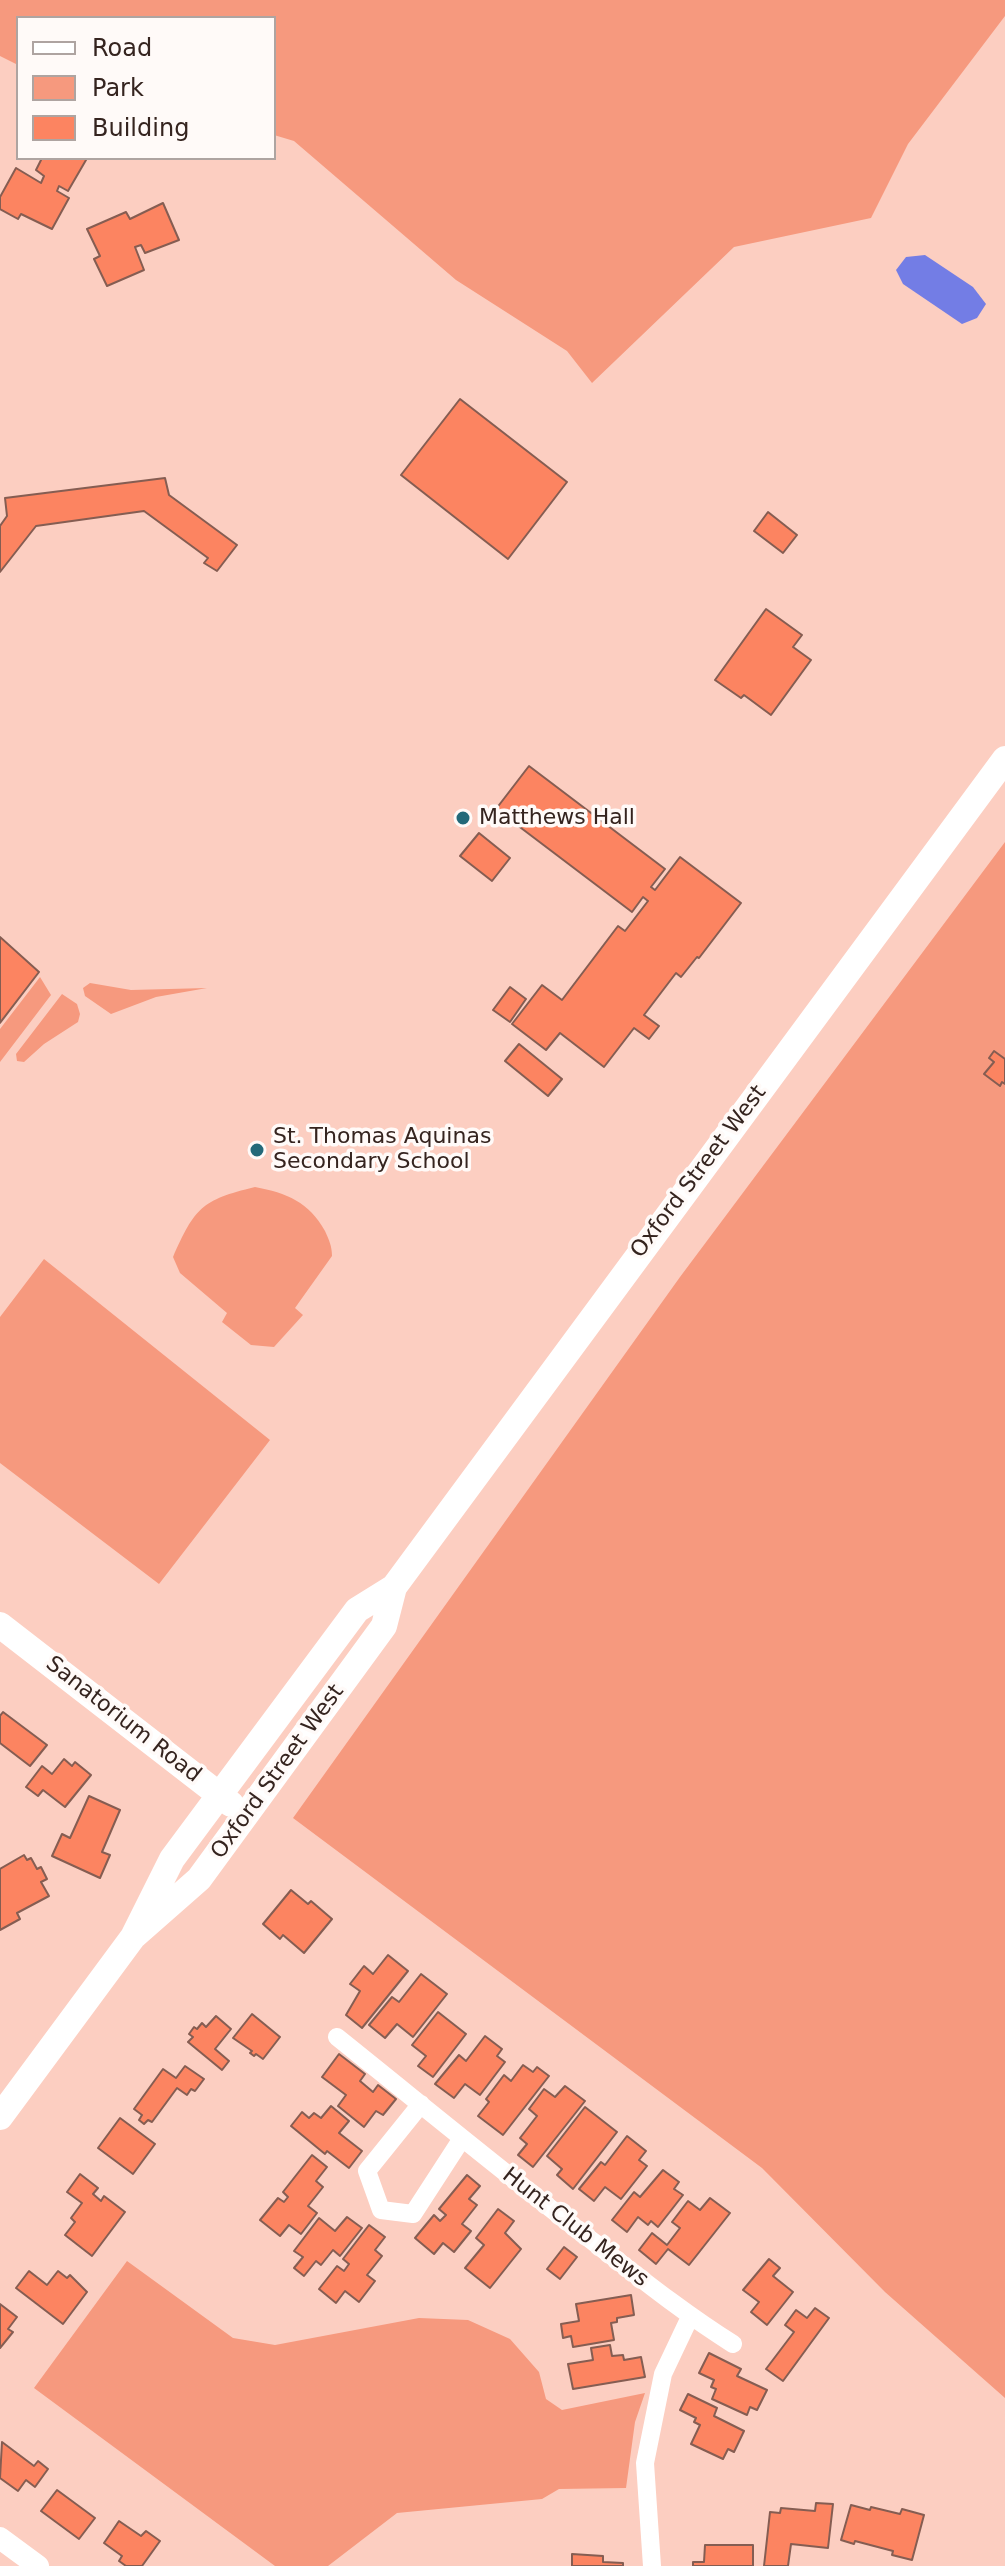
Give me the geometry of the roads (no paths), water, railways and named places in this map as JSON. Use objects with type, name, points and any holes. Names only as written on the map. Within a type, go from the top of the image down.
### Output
[{"type":"main road","name":"Oxford Street West","points":[[0,2117],[133,1937],[172,1859],[219,1795],[357,1610],[394,1587],[1005,759]]},
{"type":"main road","name":"Oxford Street West","points":[[133,1937],[199,1879],[384,1626],[394,1587]]},
{"type":"main road","name":"Sanatorium Road","points":[[0,1625],[245,1815]]},
{"type":"street","name":"Hunt Club Mews","points":[[337,2037],[461,2140],[690,2317],[733,2344]]},
{"type":"street","points":[[421,2104],[367,2171],[381,2210],[413,2214],[461,2140]]},
{"type":"street","points":[[652,2566],[645,2463],[663,2374],[690,2317]]},
{"type":"street","points":[[0,2538],[38,2566]]},
{"type":"water","points":[[925,255],[973,287],[986,304],[977,318],[962,324],[903,284],[896,270],[906,257]]},
{"type":"place","name":"Matthews Hall","points":[[463,818]]},
{"type":"place","name":"St. Thomas Aquinas Secondary School","points":[[257,1150]]}]
